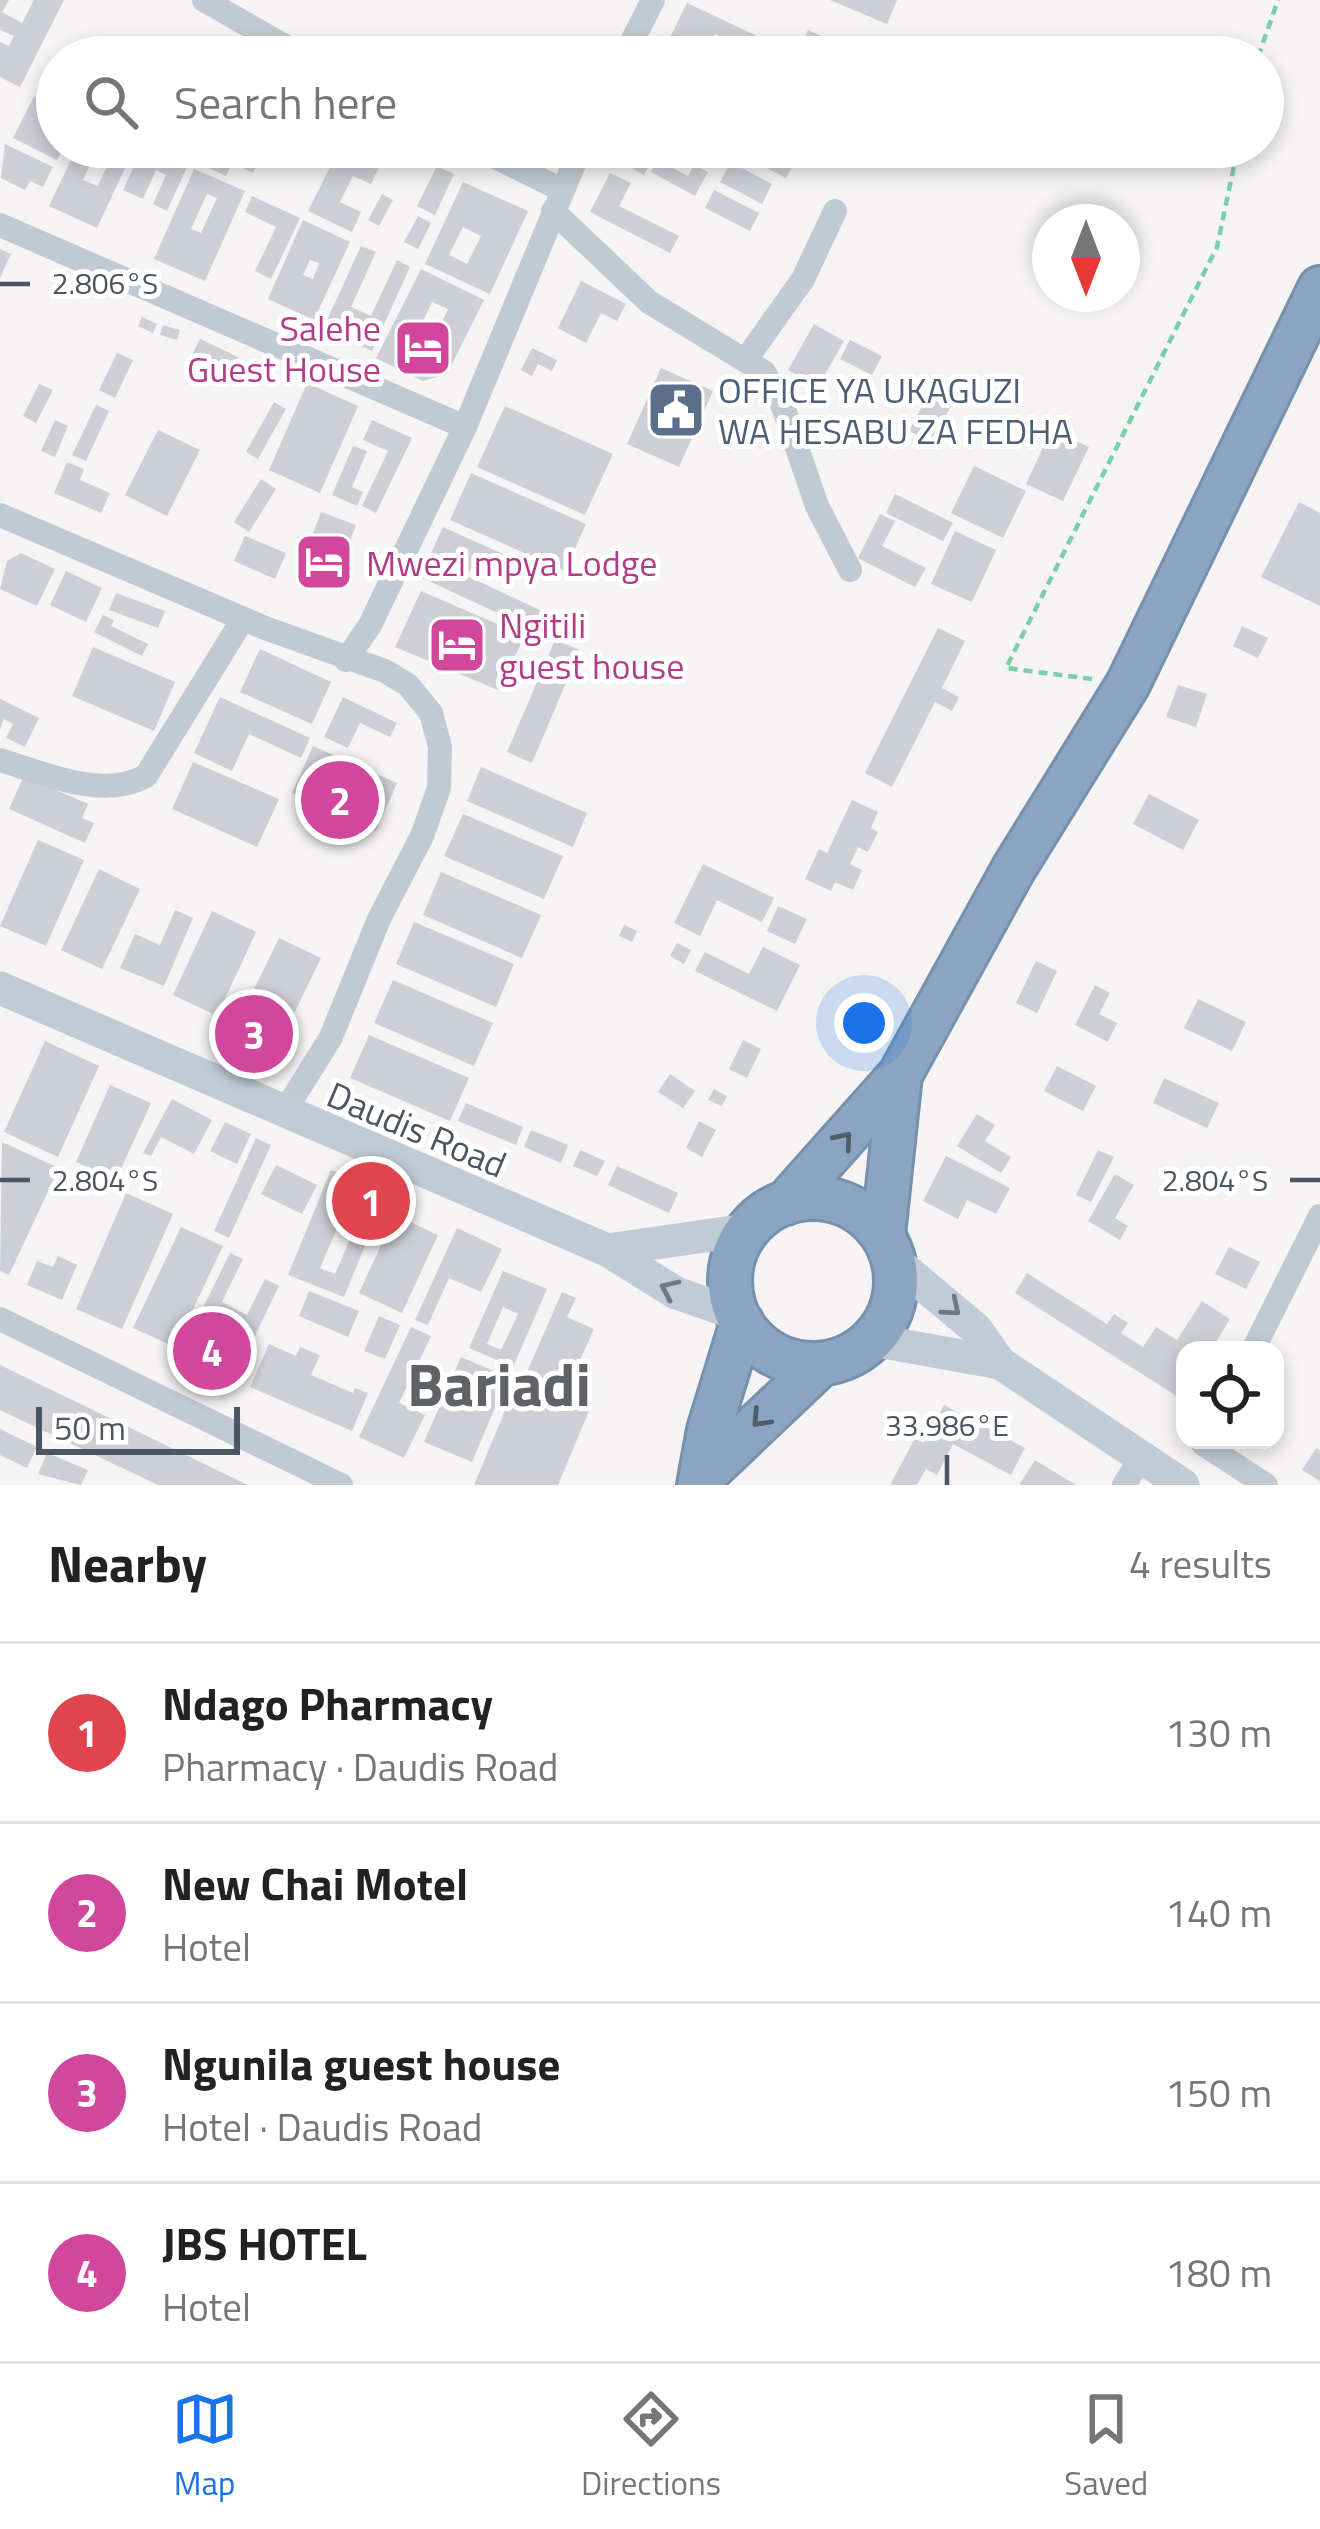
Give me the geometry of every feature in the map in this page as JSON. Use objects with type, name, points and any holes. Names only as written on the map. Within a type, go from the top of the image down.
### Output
[{"type":"highway","points":[[900,1075],[889,1248],[893,1304],[872,1340],[848,1357],[821,1364],[792,1361],[766,1350],[740,1319],[730,1283],[733,1258],[746,1230],[786,1203],[900,1075],[1014,868],[1128,684],[1320,288]]},
{"type":"highway","points":[[786,1203],[837,1202],[863,1214],[889,1248]]},
{"type":"highway","points":[[700,1481],[740,1319]]},
{"type":"highway","points":[[700,1481],[821,1364]]},
{"type":"street","points":[[204,0],[267,36]]},
{"type":"street","points":[[635,36],[653,0]]},
{"type":"street","points":[[507,168],[557,201],[649,302],[764,372],[781,401],[817,506],[850,570]]},
{"type":"street","points":[[346,660],[370,625],[465,427],[572,168]]},
{"type":"street","points":[[746,358],[803,279],[836,212]]},
{"type":"street","points":[[0,225],[465,427]]},
{"type":"street","points":[[0,515],[242,619],[385,671],[408,686],[431,713],[440,747],[439,788],[331,1037],[283,1114]]},
{"type":"street","points":[[0,760],[124,788],[146,776],[242,619]]},
{"type":"street","name":"Daudis Road","points":[[0,988],[607,1250],[676,1293],[740,1319]]},
{"type":"street","points":[[1258,1341],[1318,1224]]},
{"type":"street","points":[[607,1250],[746,1230]]},
{"type":"street","points":[[889,1248],[976,1329],[1000,1363],[1133,1472],[1183,1485],[1201,1449]]},
{"type":"street","points":[[0,1319],[341,1485]]},
{"type":"street","points":[[872,1340],[1000,1363]]},
{"type":"street","points":[[1214,1449],[1265,1485]]},
{"type":"path","points":[[1265,36],[1277,0]]},
{"type":"path","points":[[1128,684],[1006,668],[1217,247],[1234,168]]},
{"type":"building","points":[[0,0],[9,0],[2,12],[22,23],[34,0],[64,0],[46,36],[36,36],[36,55],[20,87],[0,77],[0,42],[9,46],[14,36],[0,30]]},
{"type":"building","points":[[830,0],[897,0],[887,24]]},
{"type":"building","points":[[687,3],[757,36],[715,34],[671,36]]},
{"type":"building","points":[[34,96],[36,97],[36,150],[13,138]]},
{"type":"building","points":[[5,144],[36,159],[36,168],[52,168],[43,187],[30,181],[25,190],[1,178]]},
{"type":"building","points":[[67,168],[88,168],[83,180],[98,186],[106,168],[125,168],[97,228],[49,206]]},
{"type":"building","points":[[133,168],[187,168],[167,211],[153,204],[166,175],[156,170],[143,199],[123,190]]},
{"type":"building","points":[[330,168],[379,168],[371,184],[353,176],[340,202],[361,212],[352,232],[308,211]]},
{"type":"building","points":[[436,168],[454,174],[435,215],[417,206]]},
{"type":"building","points":[[673,168],[688,176],[692,168],[700,168],[708,172],[695,196],[651,172]]},
{"type":"building","points":[[728,168],[742,168],[772,184],[762,204],[720,182]]},
{"type":"building","points":[[766,168],[791,168],[786,178]]},
{"type":"building","points":[[194,169],[245,191],[205,281],[154,259]],"holes":[[[207,194],[217,198],[201,233],[191,229]]]},
{"type":"building","points":[[610,173],[631,183],[619,206],[679,236],[670,253],[590,212]]},
{"type":"building","points":[[463,182],[528,211],[490,294],[425,264]],"holes":[[[463,227],[481,236],[467,264],[449,255]]]},
{"type":"building","points":[[714,190],[759,213],[750,231],[705,208]]},
{"type":"building","points":[[382,194],[393,200],[379,226],[368,220]]},
{"type":"building","points":[[252,196],[300,218],[271,279],[255,271],[276,227],[245,212]]},
{"type":"building","points":[[418,216],[431,223],[418,249],[404,242]]},
{"type":"building","points":[[303,220],[350,242],[314,320],[268,299]],"holes":[[[310,260],[319,263],[313,279],[303,275]]]},
{"type":"building","points":[[361,246],[376,252],[351,307],[371,316],[397,260],[410,267],[372,351],[323,329]]},
{"type":"building","points":[[0,249],[11,254],[0,278]]},
{"type":"building","points":[[421,269],[484,300],[447,374],[423,381],[376,358]],"holes":[[[432,302],[448,309],[435,337],[419,330]]]},
{"type":"building","points":[[581,281],[626,304],[617,321],[601,313],[586,343],[558,328]]},
{"type":"building","points":[[142,317],[157,324],[153,333],[138,326]]},
{"type":"building","points":[[814,324],[844,341],[818,387],[788,370]]},
{"type":"building","points":[[163,325],[180,330],[177,340],[160,335]]},
{"type":"building","points":[[200,339],[238,357],[225,383],[187,365]]},
{"type":"building","points":[[850,340],[882,356],[872,375],[840,359]]},
{"type":"building","points":[[532,348],[557,360],[552,371],[538,364],[532,376],[521,370]]},
{"type":"building","points":[[117,353],[133,360],[115,398],[99,390]]},
{"type":"building","points":[[661,368],[713,391],[679,467],[627,444]]},
{"type":"building","points":[[307,383],[358,406],[320,493],[269,470]]},
{"type":"building","points":[[39,384],[53,390],[36,423],[23,416]]},
{"type":"building","points":[[933,385],[956,396],[932,442],[909,431]]},
{"type":"building","points":[[274,402],[286,409],[258,459],[246,452]]},
{"type":"building","points":[[96,405],[109,411],[86,461],[72,455]]},
{"type":"building","points":[[505,406],[613,454],[585,515],[477,467]]},
{"type":"building","points":[[55,420],[68,426],[55,457],[41,451]]},
{"type":"building","points":[[372,420],[412,438],[376,513],[362,506],[388,451],[363,440]]},
{"type":"building","points":[[158,430],[200,450],[167,516],[125,495]]},
{"type":"building","points":[[1051,430],[1089,447],[1063,501],[1026,484]]},
{"type":"building","points":[[353,446],[367,451],[352,487],[363,492],[357,506],[332,495]]},
{"type":"building","points":[[67,462],[84,469],[80,480],[110,493],[101,513],[54,493]]},
{"type":"building","points":[[974,466],[1026,491],[1003,538],[951,513]]},
{"type":"building","points":[[471,473],[586,524],[565,571],[450,520]]},
{"type":"building","points":[[261,479],[276,489],[249,532],[234,522]]},
{"type":"building","points":[[895,494],[953,523],[943,541],[886,513]]},
{"type":"building","points":[[1299,502],[1320,513],[1320,606],[1261,577]]},
{"type":"building","points":[[321,512],[356,525],[332,589],[297,575]]},
{"type":"building","points":[[880,514],[895,521],[882,546],[926,568],[915,587],[858,558]]},
{"type":"building","points":[[443,527],[503,554],[496,570],[475,560],[467,576],[542,611],[534,630],[420,577]]},
{"type":"building","points":[[955,531],[996,550],[972,602],[931,584]]},
{"type":"building","points":[[245,536],[286,553],[275,579],[234,561]]},
{"type":"building","points":[[21,553],[55,569],[37,606],[0,589],[7,561]]},
{"type":"building","points":[[66,571],[102,588],[86,622],[50,605]]},
{"type":"building","points":[[421,591],[525,636],[498,690],[395,647]]},
{"type":"building","points":[[116,593],[165,611],[158,628],[109,610]]},
{"type":"building","points":[[103,615],[114,620],[111,626],[148,644],[142,656],[94,632]]},
{"type":"building","points":[[570,615],[587,623],[582,634],[565,626]]},
{"type":"building","points":[[1242,626],[1268,638],[1258,658],[1233,646]]},
{"type":"building","points":[[938,628],[965,641],[942,688],[959,697],[952,711],[935,702],[892,787],[865,773]]},
{"type":"building","points":[[555,640],[580,650],[532,763],[507,752]]},
{"type":"building","points":[[93,647],[175,682],[154,731],[72,696]]},
{"type":"building","points":[[260,649],[331,682],[312,724],[240,692]]},
{"type":"building","points":[[1178,685],[1207,694],[1196,727],[1166,717]]},
{"type":"building","points":[[220,697],[310,738],[301,758],[249,734],[232,771],[194,753]]},
{"type":"building","points":[[343,697],[397,723],[390,737],[360,723],[348,748],[324,737]]},
{"type":"building","points":[[0,699],[39,718],[25,747],[6,738],[13,724],[4,719],[0,729]]},
{"type":"building","points":[[313,746],[397,783],[376,831],[292,793]]},
{"type":"building","points":[[193,762],[279,799],[257,847],[172,809]]},
{"type":"building","points":[[481,767],[587,813],[573,847],[467,801]]},
{"type":"building","points":[[24,776],[88,804],[82,818],[94,823],[85,843],[9,809]]},
{"type":"building","points":[[1149,794],[1199,820],[1183,850],[1133,824]]},
{"type":"building","points":[[852,800],[878,812],[871,828],[878,832],[868,852],[858,847],[850,864],[862,870],[853,890],[835,882],[831,891],[805,879],[819,849],[827,853]]},
{"type":"building","points":[[463,814],[563,856],[544,899],[444,856]]},
{"type":"building","points":[[38,840],[84,860],[46,946],[0,926]]},
{"type":"building","points":[[703,864],[774,898],[762,922],[717,900],[700,936],[674,923]]},
{"type":"building","points":[[99,869],[140,889],[102,969],[61,950]]},
{"type":"building","points":[[441,872],[541,915],[522,958],[423,915]]},
{"type":"building","points":[[778,906],[807,919],[795,944],[767,931]]},
{"type":"building","points":[[175,910],[193,918],[164,986],[120,968],[135,934],[160,945]]},
{"type":"building","points":[[212,911],[256,932],[217,1016],[173,995]]},
{"type":"building","points":[[414,922],[514,964],[496,1007],[396,964]]},
{"type":"building","points":[[624,925],[637,931],[632,942],[619,936]]},
{"type":"building","points":[[279,938],[321,958],[274,1055],[232,1035]]},
{"type":"building","points":[[677,943],[691,950],[684,964],[670,956]]},
{"type":"building","points":[[763,947],[800,965],[777,1011],[695,971],[705,952],[749,974]]},
{"type":"building","points":[[1036,961],[1057,971],[1037,1013],[1016,1003]]},
{"type":"building","points":[[393,980],[493,1023],[474,1066],[374,1023]]},
{"type":"building","points":[[1095,985],[1110,993],[1099,1014],[1117,1023],[1108,1042],[1075,1025]]},
{"type":"building","points":[[1198,999],[1246,1022],[1232,1051],[1184,1028]]},
{"type":"building","points":[[369,1035],[469,1078],[450,1121],[350,1078]]},
{"type":"building","points":[[743,1040],[761,1049],[747,1078],[729,1069]]},
{"type":"building","points":[[45,1041],[99,1066],[58,1157],[4,1132]]},
{"type":"building","points":[[1057,1066],[1096,1086],[1083,1111],[1044,1091]]},
{"type":"building","points":[[670,1074],[695,1091],[683,1108],[658,1092]]},
{"type":"building","points":[[1164,1078],[1219,1103],[1207,1128],[1153,1103]]},
{"type":"building","points":[[110,1085],[151,1103],[116,1180],[76,1162]]},
{"type":"building","points":[[714,1089],[727,1096],[722,1106],[708,1100]]},
{"type":"building","points":[[172,1099],[212,1120],[194,1154],[161,1137],[151,1156],[143,1153]]},
{"type":"building","points":[[466,1103],[523,1127],[516,1145],[458,1121]]},
{"type":"building","points":[[977,1114],[995,1125],[985,1141],[1011,1157],[1001,1173],[957,1146]]},
{"type":"building","points":[[699,1121],[716,1130],[702,1157],[686,1148]]},
{"type":"building","points":[[225,1122],[251,1134],[237,1164],[210,1151]]},
{"type":"building","points":[[531,1130],[568,1145],[561,1163],[524,1147]]},
{"type":"building","points":[[256,1138],[271,1145],[229,1238],[214,1231]]},
{"type":"building","points":[[2,1142],[59,1168],[9,1275],[0,1271]]},
{"type":"building","points":[[580,1150],[605,1161],[597,1176],[573,1166]]},
{"type":"building","points":[[1098,1150],[1114,1157],[1091,1202],[1076,1195]]},
{"type":"building","points":[[946,1156],[1010,1188],[996,1214],[967,1200],[958,1219],[923,1201]]},
{"type":"building","points":[[276,1165],[317,1185],[302,1214],[261,1194]]},
{"type":"building","points":[[617,1166],[678,1193],[669,1213],[608,1185]]},
{"type":"building","points":[[331,1170],[390,1194],[372,1238],[339,1224],[320,1268],[335,1274],[352,1235],[367,1241],[344,1297],[288,1275]]},
{"type":"building","points":[[1115,1174],[1134,1185],[1115,1218],[1128,1226],[1120,1240],[1088,1221]]},
{"type":"building","points":[[126,1193],[173,1214],[122,1329],[76,1309]]},
{"type":"building","points":[[395,1215],[438,1235],[402,1313],[359,1293]]},
{"type":"building","points":[[181,1227],[223,1246],[175,1347],[133,1328]]},
{"type":"building","points":[[457,1228],[502,1249],[481,1292],[449,1278],[428,1325],[415,1320]]},
{"type":"building","points":[[1229,1247],[1260,1262],[1246,1289],[1215,1274]]},
{"type":"building","points":[[230,1253],[243,1259],[222,1302],[247,1315],[265,1279],[279,1286],[236,1375],[183,1349]]},
{"type":"building","points":[[58,1256],[77,1265],[62,1300],[27,1285],[37,1261],[53,1267]]},
{"type":"building","points":[[503,1271],[547,1289],[513,1367],[469,1348]],"holes":[[[503,1307],[518,1314],[501,1350],[487,1344]]]},
{"type":"building","points":[[1027,1273],[1107,1324],[1114,1314],[1128,1323],[1121,1333],[1143,1347],[1156,1327],[1177,1340],[1202,1301],[1230,1319],[1217,1341],[1176,1341],[1176,1396],[1015,1293]]},
{"type":"building","points":[[309,1291],[359,1311],[348,1337],[299,1316]]},
{"type":"building","points":[[562,1292],[576,1298],[567,1317],[594,1329],[567,1389],[527,1372]]},
{"type":"building","points":[[379,1316],[400,1325],[385,1359],[364,1351]]},
{"type":"building","points":[[411,1327],[431,1336],[399,1403],[425,1415],[404,1458],[359,1437]]},
{"type":"building","points":[[269,1344],[296,1356],[300,1347],[320,1355],[311,1375],[353,1393],[355,1388],[368,1393],[352,1431],[250,1387]]},
{"type":"building","points":[[461,1357],[508,1377],[472,1462],[424,1442]]},
{"type":"building","points":[[0,1365],[248,1485],[158,1485],[0,1410]]},
{"type":"building","points":[[519,1377],[591,1406],[558,1485],[474,1485]]},
{"type":"building","points":[[944,1405],[1025,1448],[1011,1475],[953,1444],[937,1475],[926,1469],[917,1485],[890,1485],[915,1438],[924,1443]]},
{"type":"building","points":[[0,1429],[37,1447],[27,1468],[0,1455]]},
{"type":"building","points":[[1316,1448],[1320,1450],[1320,1481],[1302,1470]]},
{"type":"building","points":[[47,1453],[88,1470],[81,1485],[38,1474]]},
{"type":"building","points":[[1035,1460],[1076,1485],[1019,1485]]},
{"type":"place","name":"Salehe Guest House","points":[[423,348]]},
{"type":"place","name":"OFFICE YA UKAGUZI WA HESABU ZA FEDHA","points":[[676,410]]},
{"type":"place","name":"Mwezi mpya Lodge","points":[[324,562]]},
{"type":"place","name":"Ngitili guest house","points":[[457,645]]},
{"type":"place","name":"New Chai Motel","points":[[340,800]]},
{"type":"place","name":"Ngunila guest house","points":[[254,1034]]},
{"type":"place","name":"Ndago Pharmacy","points":[[371,1201]]},
{"type":"place","name":"JBS HOTEL","points":[[212,1351]]},
{"type":"district","name":"Bariadi","points":[[499,1383]]}]
